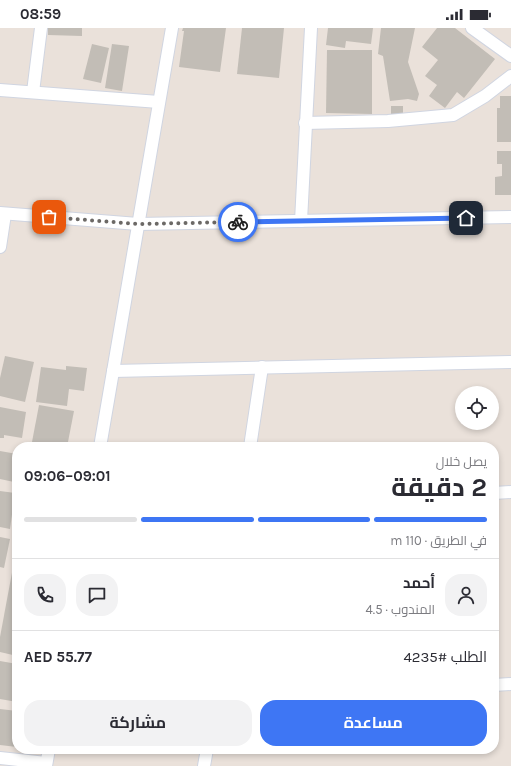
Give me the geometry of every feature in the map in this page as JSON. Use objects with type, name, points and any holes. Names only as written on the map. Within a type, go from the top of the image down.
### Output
[{"type":"street","points":[[33,92],[41,28]]},
{"type":"street","points":[[101,442],[172,28]]},
{"type":"street","points":[[301,221],[311,28]]},
{"type":"street","points":[[472,28],[511,56]]},
{"type":"street","points":[[305,123],[388,121],[453,114],[485,96],[511,76]]},
{"type":"street","points":[[0,90],[159,102]]},
{"type":"street","points":[[0,247],[2,213],[138,224],[511,217]]},
{"type":"street","points":[[113,371],[511,362]]},
{"type":"street","points":[[251,442],[262,367]]},
{"type":"street","points":[[499,493],[511,492]]},
{"type":"street","points":[[499,685],[511,684]]},
{"type":"street","points":[[0,758],[46,765],[48,754]]},
{"type":"street","points":[[204,766],[206,754]]},
{"type":"building","points":[[48,28],[82,28],[82,36],[48,35]]},
{"type":"building","points":[[183,28],[226,28],[220,72],[179,67],[184,31],[182,31]]},
{"type":"building","points":[[242,28],[284,28],[279,78],[237,74]]},
{"type":"building","points":[[328,28],[373,28],[371,44],[346,41],[345,48],[326,45]]},
{"type":"building","points":[[381,28],[415,28],[408,62],[419,94],[417,101],[408,99],[390,101],[383,56],[378,54]]},
{"type":"building","points":[[437,28],[455,28],[495,59],[464,98],[457,92],[445,108],[429,96],[437,85],[425,76],[438,60],[422,47]]},
{"type":"building","points":[[92,44],[109,48],[101,83],[83,79]]},
{"type":"building","points":[[112,44],[129,46],[122,91],[105,88]]},
{"type":"building","points":[[327,50],[372,50],[372,114],[326,113]]},
{"type":"building","points":[[500,96],[511,96],[511,142],[497,142],[497,108],[500,108]]},
{"type":"building","points":[[391,106],[403,106],[403,115],[391,115]]},
{"type":"building","points":[[497,151],[511,151],[511,195],[495,195],[495,177],[502,176],[502,164],[497,164]]},
{"type":"building","points":[[5,356],[34,362],[25,402],[0,396],[0,378]]},
{"type":"building","points":[[66,366],[87,368],[84,391],[69,389],[67,406],[36,402],[41,367],[66,370]]},
{"type":"building","points":[[39,405],[74,411],[68,442],[32,442]]},
{"type":"building","points":[[0,407],[26,412],[22,438],[4,435],[4,438],[0,438]]},
{"type":"building","points":[[0,451],[12,453],[12,482],[0,479]]},
{"type":"building","points":[[0,491],[12,493],[12,515],[10,529],[0,527]]},
{"type":"building","points":[[0,537],[10,539],[4,568],[0,567]]},
{"type":"building","points":[[12,572],[12,655],[0,652],[0,637]]},
{"type":"building","points":[[0,661],[12,663],[12,701],[0,699]]},
{"type":"building","points":[[0,709],[12,710],[12,746],[0,745]]},
{"type":"way so far","points":[[49,217],[138,224],[238,222]]},
{"type":"route","points":[[238,222],[466,218]]}]
